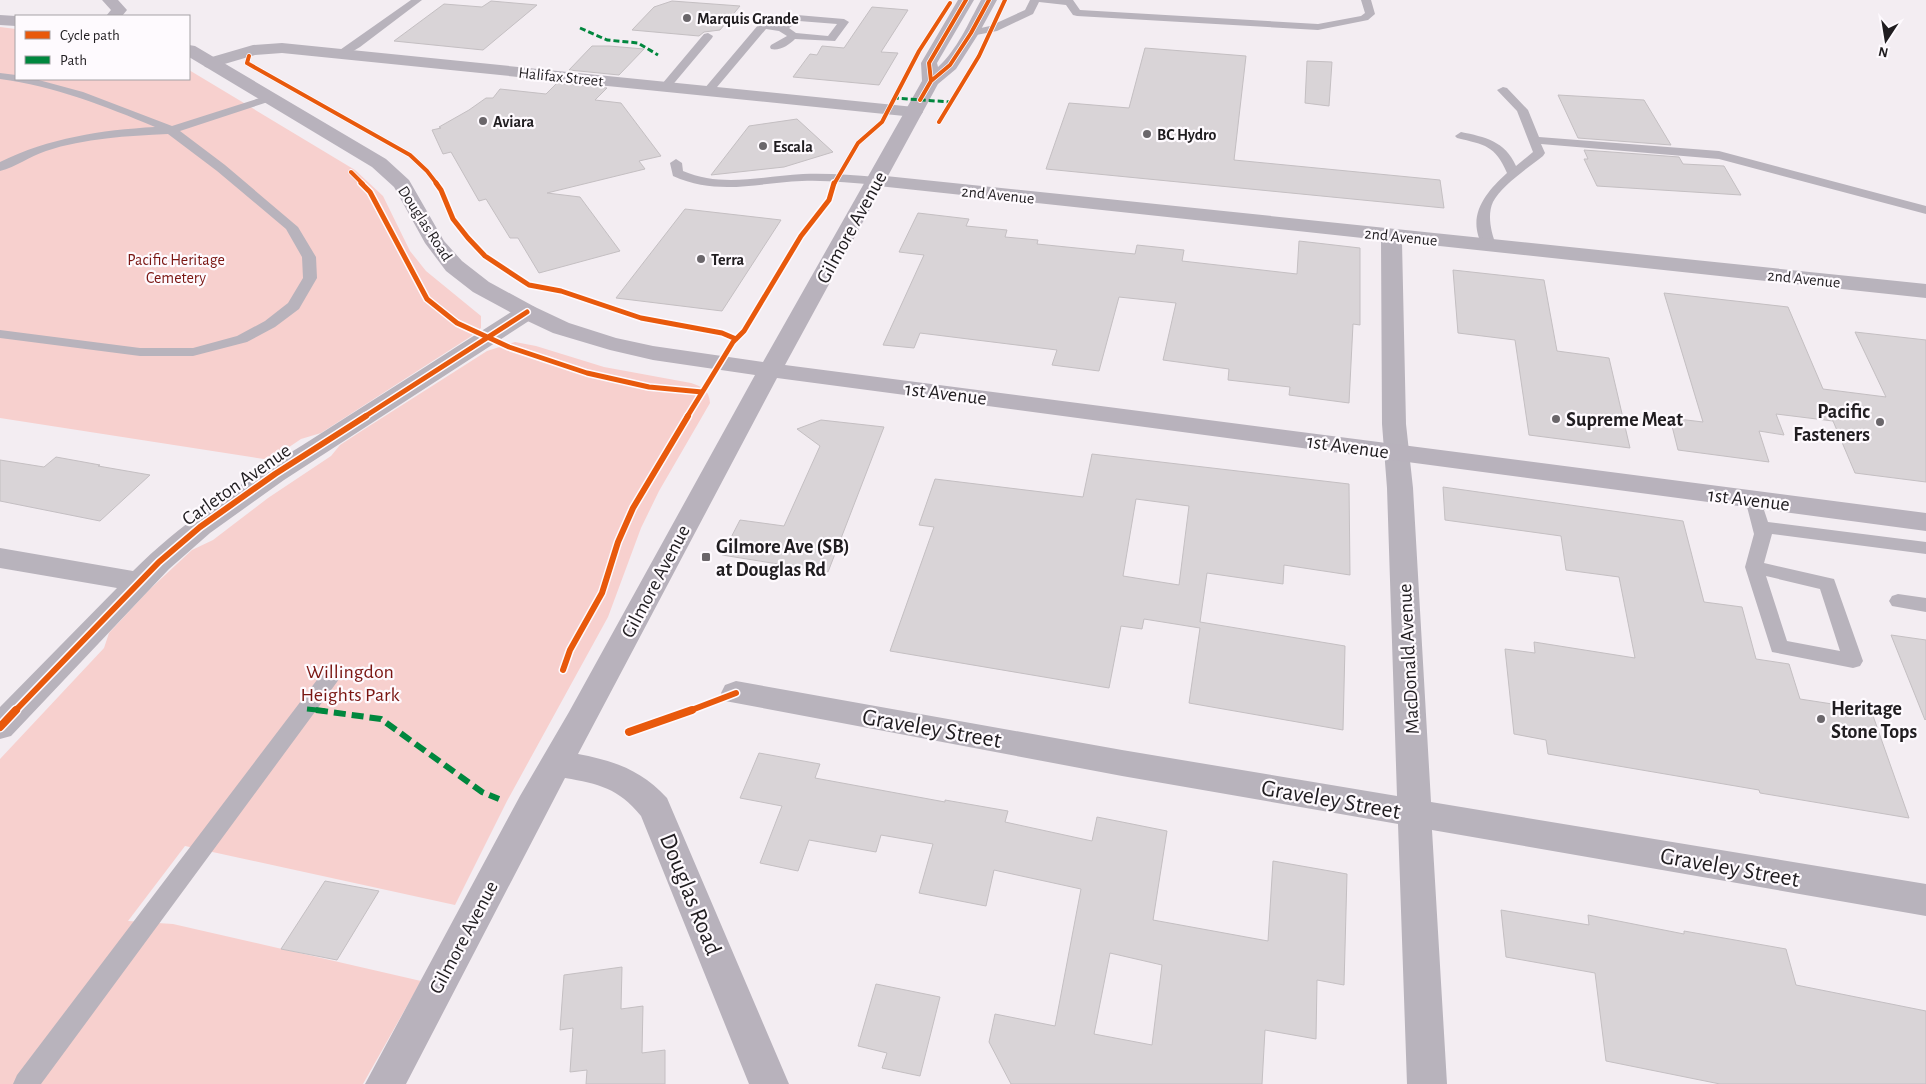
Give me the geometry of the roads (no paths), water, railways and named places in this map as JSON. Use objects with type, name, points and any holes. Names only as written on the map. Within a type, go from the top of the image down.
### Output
[{"type":"street","points":[[110,0],[119,10],[115,15]]},
{"type":"street","name":"Gilmore Avenue","points":[[930,81],[929,63],[966,0]]},
{"type":"street","name":"Gilmore Avenue","points":[[385,1084],[769,370],[930,81],[950,65],[971,33],[989,0]]},
{"type":"street","points":[[0,20],[15,21]]},
{"type":"street","name":"Halifax Street","points":[[211,63],[253,50],[270,48],[914,112]]},
{"type":"street","name":"Douglas Road","points":[[190,51],[379,163],[402,184],[435,243],[454,266],[481,287],[561,328],[610,343],[653,353],[769,370]]},
{"type":"street","name":"2nd Avenue","points":[[876,181],[1926,291]]},
{"type":"street","name":"MacDonald Avenue","points":[[1391,234],[1395,452],[1400,488],[1426,1084]]},
{"type":"street","name":"Carleton Avenue","points":[[0,727],[172,550],[233,503],[373,410],[527,312]]},
{"type":"street","name":"1st Avenue","points":[[769,370],[1926,522]]},
{"type":"street","points":[[0,558],[139,582]]},
{"type":"street","name":"Graveley Street","points":[[736,693],[1122,763],[1926,900]]},
{"type":"street","name":"Douglas Road","points":[[557,763],[616,775],[638,789],[655,808],[769,1084]]},
{"type":"lane","points":[[341,54],[417,0]]},
{"type":"lane","points":[[971,33],[993,29],[1029,12],[1035,0]]},
{"type":"lane","points":[[1042,0],[1070,2],[1077,12],[1318,27],[1364,18],[1370,14],[1366,0]]},
{"type":"lane","points":[[708,91],[763,26],[782,28],[792,36],[831,40],[844,22],[797,18],[782,28]]},
{"type":"lane","points":[[666,86],[708,36]]},
{"type":"lane","points":[[775,47],[785,43],[792,36]]},
{"type":"lane","points":[[0,76],[15,78]]},
{"type":"lane","points":[[0,334],[140,352],[193,352],[242,339],[270,324],[294,306],[310,278],[309,257],[290,227],[221,168],[171,130],[88,96],[51,84],[28,80]]},
{"type":"lane","points":[[1489,245],[1484,233],[1487,202],[1513,173],[1538,153],[1522,110],[1503,90]]},
{"type":"lane","points":[[0,167],[43,146],[76,138],[114,133],[171,130],[270,98]]},
{"type":"lane","points":[[1505,111],[1522,110]]},
{"type":"lane","points":[[1461,136],[1489,142],[1508,156],[1513,173]]},
{"type":"lane","points":[[1533,140],[1719,155],[1926,210]]},
{"type":"lane","points":[[676,164],[677,173],[690,180],[710,184],[750,184],[793,178],[829,177],[876,181]]},
{"type":"lane","points":[[1753,499],[1763,534],[1754,567],[1778,648],[1853,660],[1828,584],[1754,567]]},
{"type":"lane","points":[[1762,527],[1926,548]]},
{"type":"lane","points":[[1898,602],[1926,606]]},
{"type":"lane","points":[[26,1084],[330,677]]},
{"type":"place","name":"Marquis Grande","points":[[687,18]]},
{"type":"place","name":"Aviara","points":[[483,121]]},
{"type":"place","name":"BC Hydro","points":[[1147,134]]},
{"type":"place","name":"Escala","points":[[763,146]]},
{"type":"place","name":"Terra","points":[[701,259]]},
{"type":"place","name":"Supreme Meat","points":[[1556,419]]},
{"type":"place","name":"Pacific Fasteners","points":[[1880,422]]},
{"type":"place","name":"Gilmore Ave (SB) at Douglas Rd","points":[[706,557]]},
{"type":"place","name":"Heritage Stone Tops","points":[[1821,719]]},
{"type":"park label","name":"Pacific Heritage Cemetery","points":[[176,268]]},
{"type":"park label","name":"Willingdon Heights Park","points":[[350,682]]}]
